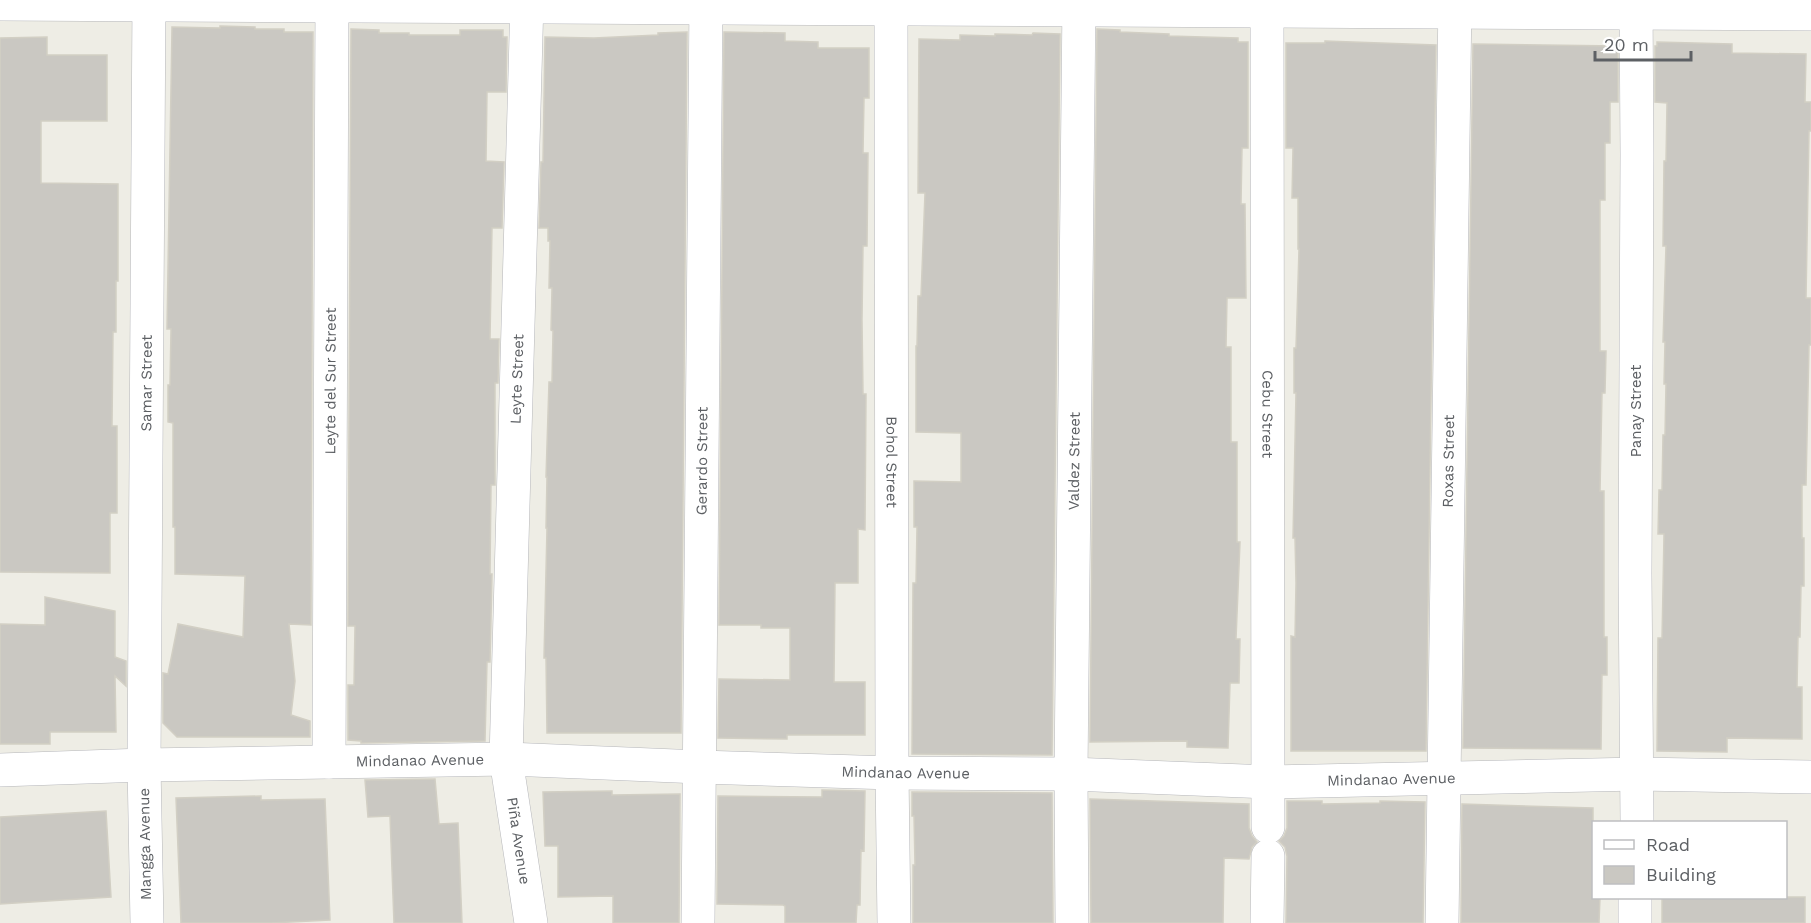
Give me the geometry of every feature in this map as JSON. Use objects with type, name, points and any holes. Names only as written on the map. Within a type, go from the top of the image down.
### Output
[{"type":"street","points":[[0,4],[149,2],[1455,6],[1636,7],[1811,14]]},
{"type":"street","name":"Samar Street","points":[[144,765],[149,2]]},
{"type":"street","name":"Leyte del Sur Street","points":[[329,762],[332,3]]},
{"type":"street","name":"Leyte Street","points":[[506,759],[526,3]]},
{"type":"street","name":"Gerardo Street","points":[[698,923],[706,4]]},
{"type":"street","name":"Bohol Street","points":[[891,4],[894,923]]},
{"type":"street","name":"Valdez Street","points":[[1072,923],[1071,774],[1079,5]]},
{"type":"street","name":"Cebu Street","points":[[1267,6],[1269,782],[1267,923]]},
{"type":"street","name":"Roxas Street","points":[[1442,923],[1455,6]]},
{"type":"street","name":"Panay Street","points":[[1636,7],[1637,821]]},
{"type":"street","name":"Mindanao Avenue","points":[[0,770],[144,765],[506,759],[700,767],[1071,774],[1269,782],[1638,774],[1811,777]]},
{"type":"street","name":"Piña Avenue","points":[[506,759],[531,923]]},
{"type":"street","name":"Mangga Avenue","points":[[144,765],[147,923]]},
{"type":"street","points":[[1635,899],[1635,923]]},
{"type":"building","points":[[220,26],[284,29],[284,32],[313,32],[311,625],[289,624],[295,681],[291,715],[310,721],[310,737],[177,737],[163,723],[163,673],[168,674],[178,624],[243,637],[245,576],[175,574],[173,423],[168,422],[171,329],[167,329],[172,27],[220,28]]},
{"type":"building","points":[[351,29],[379,30],[379,33],[409,33],[409,35],[460,35],[460,30],[503,30],[503,37],[507,37],[506,92],[487,92],[486,161],[504,162],[502,228],[492,228],[490,339],[499,339],[498,383],[495,383],[495,485],[491,485],[490,662],[487,662],[485,741],[361,743],[361,741],[348,740],[348,685],[354,685],[355,626],[348,626]]},
{"type":"building","points":[[1097,29],[1169,34],[1169,36],[1238,38],[1238,42],[1248,42],[1248,148],[1242,148],[1241,204],[1245,204],[1246,298],[1227,298],[1226,347],[1231,347],[1231,442],[1237,442],[1237,542],[1240,542],[1236,639],[1240,639],[1239,683],[1230,683],[1228,748],[1187,747],[1187,741],[1090,742]]},
{"type":"building","points":[[687,32],[681,733],[547,733],[546,658],[544,658],[546,477],[553,331],[551,330],[552,288],[549,288],[550,241],[548,241],[548,228],[539,228],[541,162],[543,162],[545,37],[594,38]]},
{"type":"building","points":[[724,32],[785,33],[785,41],[818,42],[818,48],[869,48],[869,98],[864,98],[863,153],[868,153],[867,246],[863,246],[862,320],[863,394],[866,394],[865,530],[858,529],[858,583],[835,583],[834,682],[865,682],[865,735],[787,735],[787,739],[718,738],[719,679],[790,680],[790,628],[719,625]]},
{"type":"building","points":[[1033,33],[1060,34],[1052,755],[912,754],[913,583],[916,583],[917,527],[914,527],[914,481],[961,482],[961,433],[916,432],[916,346],[918,296],[921,296],[925,193],[918,193],[919,39],[960,40],[960,35],[1032,35]]},
{"type":"building","points":[[47,37],[47,55],[107,55],[107,121],[41,121],[41,183],[118,184],[118,281],[116,281],[116,332],[113,332],[112,426],[117,426],[117,513],[110,513],[110,573],[0,572],[0,38]]},
{"type":"building","points":[[1325,41],[1436,45],[1426,751],[1291,751],[1291,636],[1295,637],[1296,583],[1295,538],[1293,538],[1296,393],[1294,393],[1294,348],[1296,348],[1299,249],[1298,198],[1292,198],[1293,148],[1286,148],[1286,43],[1325,43]]},
{"type":"building","points":[[1657,42],[1732,44],[1732,53],[1806,54],[1805,102],[1811,102],[1806,298],[1811,298],[1811,345],[1809,345],[1806,485],[1802,485],[1804,586],[1801,586],[1797,687],[1802,687],[1802,739],[1727,738],[1727,752],[1657,751],[1658,638],[1662,638],[1664,534],[1658,534],[1659,490],[1662,490],[1663,435],[1665,435],[1666,384],[1664,384],[1665,342],[1663,342],[1666,246],[1663,246],[1667,103],[1655,102],[1655,46]]},
{"type":"building","points":[[1473,44],[1618,46],[1618,102],[1610,102],[1610,143],[1605,143],[1605,200],[1600,200],[1600,351],[1606,351],[1605,393],[1602,393],[1600,491],[1604,491],[1604,637],[1607,637],[1607,675],[1602,675],[1601,749],[1463,748]]},
{"type":"building","points":[[45,597],[115,611],[115,657],[126,661],[126,686],[115,676],[116,732],[50,732],[50,744],[0,744],[0,624],[45,625]]},
{"type":"building","points":[[435,779],[439,824],[458,823],[462,923],[394,923],[390,816],[368,817],[365,780]]},
{"type":"building","points":[[822,790],[865,791],[864,851],[861,850],[860,905],[857,905],[856,923],[785,923],[785,906],[783,905],[717,904],[718,796],[822,797]]},
{"type":"building","points":[[612,791],[612,795],[680,794],[679,923],[613,923],[613,896],[558,897],[558,846],[545,846],[543,792]]},
{"type":"building","points":[[912,792],[1052,793],[1053,923],[913,923],[913,865],[915,865]]},
{"type":"building","points":[[261,796],[261,800],[325,799],[330,920],[271,923],[181,923],[176,798]]},
{"type":"building","points":[[1090,799],[1249,804],[1249,828],[1257,842],[1252,847],[1249,859],[1224,858],[1223,923],[1091,923]]},
{"type":"building","points":[[1287,801],[1322,801],[1322,804],[1380,803],[1380,801],[1425,802],[1423,923],[1286,923],[1287,856],[1285,847],[1279,841],[1287,828]]},
{"type":"building","points":[[1462,804],[1593,808],[1592,899],[1600,899],[1599,923],[1461,923]]},
{"type":"building","points":[[106,811],[111,897],[0,904],[0,817]]},
{"type":"building","points":[[1805,897],[1805,923],[1662,923],[1662,899]]}]
